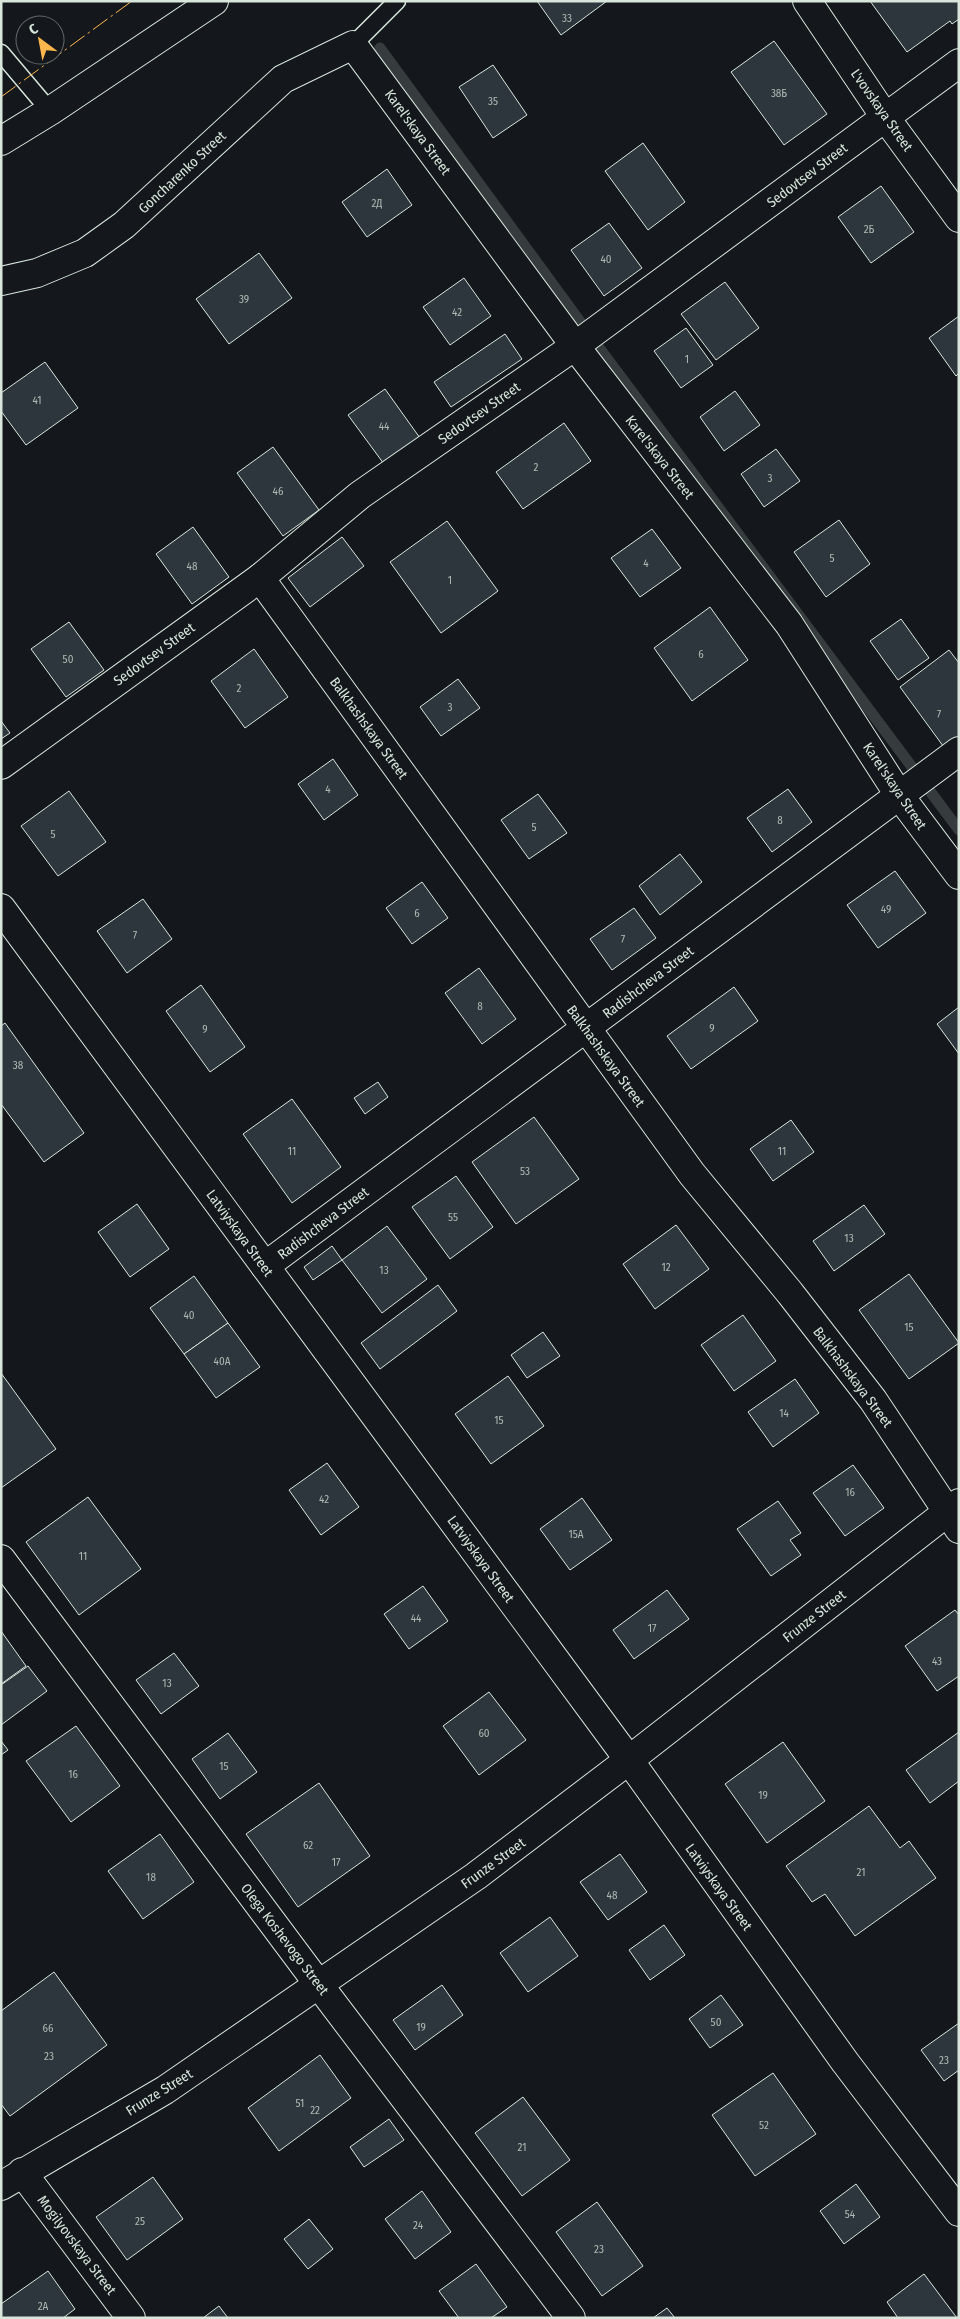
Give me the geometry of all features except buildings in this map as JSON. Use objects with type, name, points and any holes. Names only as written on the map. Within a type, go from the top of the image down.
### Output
[{"type":"street","points":[[1,141],[50,111],[214,1]]},
{"type":"street","name":"L'vovskaya Street","points":[[807,1],[885,117],[959,218]]},
{"type":"street","name":"Goncharenko Street","points":[[1,281],[37,273],[85,253],[124,225],[283,79],[353,44]]},
{"type":"street","name":"Karel'skaya Street","points":[[353,44],[575,346],[789,624],[899,795],[959,875]]},
{"type":"street","name":"Sedovtsev Street","points":[[1,765],[260,578],[360,495],[575,346],[959,63]]},
{"type":"street","name":"Balkhashskaya Street","points":[[260,578],[692,1174],[790,1293],[873,1400],[955,1515]]},
{"type":"street","name":"Radishcheva Street","points":[[264,1266],[959,751]]},
{"type":"street","name":"Latviyskaya Street","points":[[1,908],[629,1760],[845,2062],[959,2212]]},
{"type":"street","name":"Frunze Street","points":[[12,2179],[165,2090],[476,1876],[955,1515]]},
{"type":"street","name":"Olega Koshevogo Street","points":[[1,1559],[319,1985],[571,2318]]},
{"type":"street","name":"Mogilyovskaya Street","points":[[12,2179],[131,2318]]},
{"type":"lane","points":[[353,44],[397,1]]},
{"type":"lane","points":[[1,53],[50,111]]},
{"type":"waterway","points":[[380,48],[603,353],[959,830]]},
{"type":"power","points":[[1,97],[132,1]]}]
